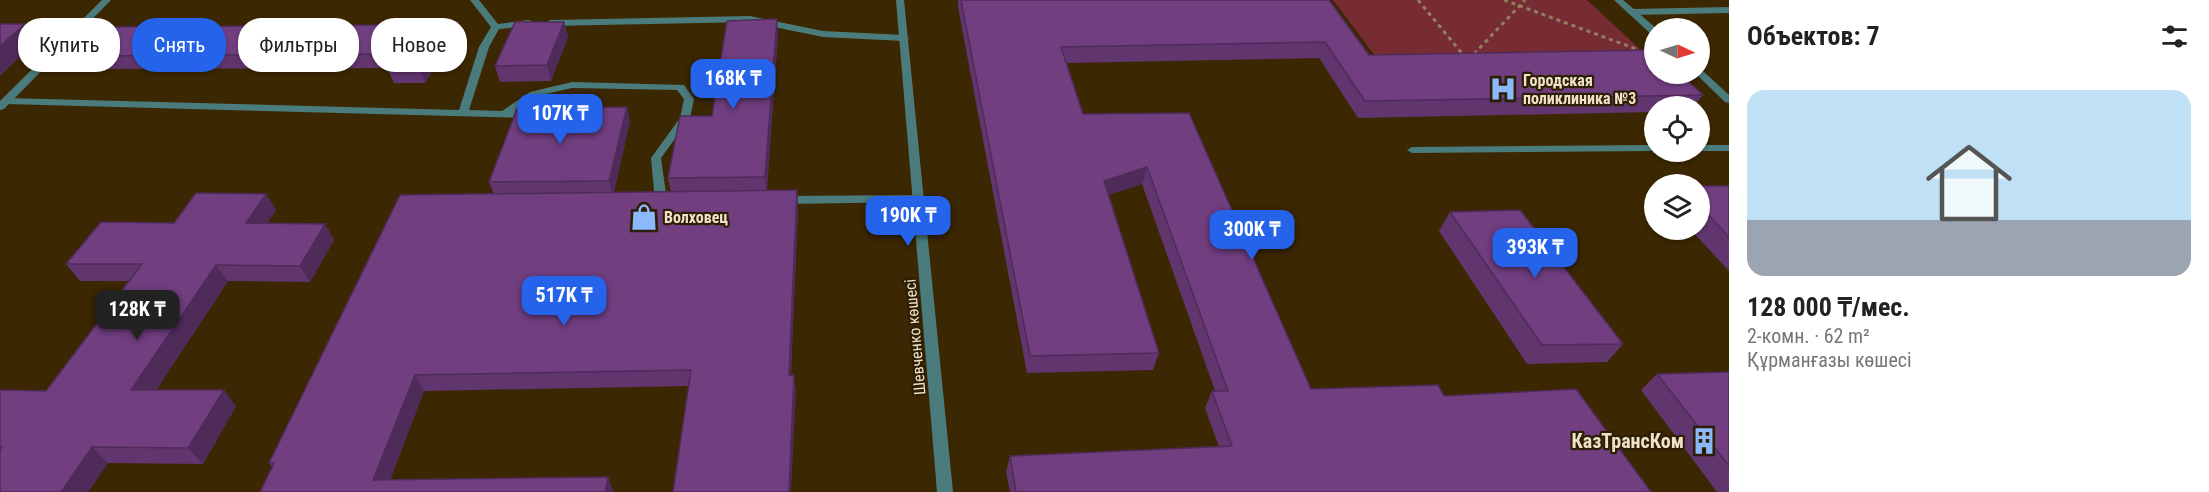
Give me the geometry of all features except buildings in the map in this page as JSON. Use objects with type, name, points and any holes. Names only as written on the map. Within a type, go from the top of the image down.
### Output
[{"type":"street","points":[[3,104],[107,0]]},
{"type":"street","points":[[474,0],[496,27]]},
{"type":"street","name":"Шевченко көшесі","points":[[900,0],[945,492]]},
{"type":"street","points":[[1618,0],[1644,23]]},
{"type":"street","points":[[1632,12],[1729,10]]},
{"type":"street","points":[[463,113],[483,47],[496,27],[516,23],[750,19],[823,34],[904,38]]},
{"type":"street","points":[[1710,82],[1729,100]]},
{"type":"street","points":[[505,114],[534,94],[572,85],[680,87],[689,99],[685,118],[656,158],[661,201]]},
{"type":"street","points":[[3,104],[541,115]]},
{"type":"street","points":[[1710,148],[1729,147]]},
{"type":"street","points":[[1412,150],[1644,148]]},
{"type":"street","points":[[766,200],[919,199]]},
{"type":"path","points":[[1418,0],[1469,62]]},
{"type":"path","points":[[1504,0],[1642,51]]},
{"type":"path","points":[[1474,54],[1525,0]]},
{"type":"shaded area","points":[[1333,0],[1587,0],[1642,51],[1375,56]]},
{"type":"place","name":"Городская поликлиника №3","points":[[1503,89]]},
{"type":"place","name":"Волховец","points":[[644,217]]},
{"type":"place","name":"КазТрансКом","points":[[1704,441]]}]
